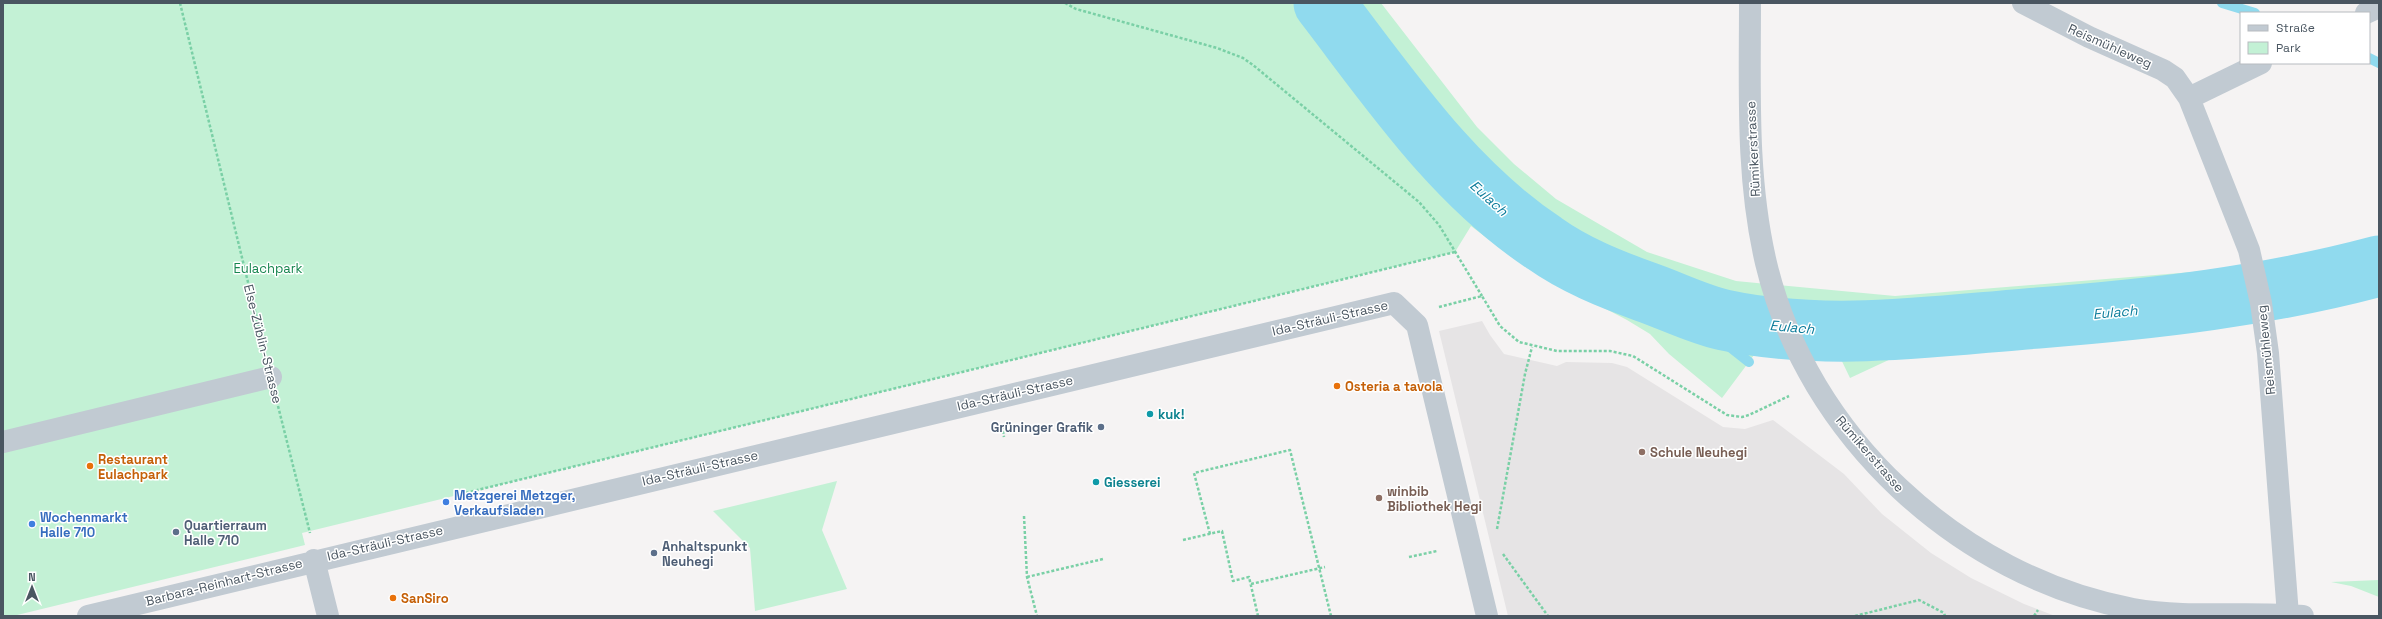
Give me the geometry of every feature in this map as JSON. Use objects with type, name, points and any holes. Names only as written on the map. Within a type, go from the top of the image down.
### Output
[{"type":"street","name":"Rümikerstrasse","points":[[1750,3],[1753,179],[1760,234],[1774,292],[1798,351],[1814,383],[1853,437],[1880,469],[1912,500],[1944,527],[1979,549],[2052,586],[2094,601],[2135,610],[2177,614],[2295,615]]},
{"type":"street","name":"Reismühleweg","points":[[2023,3],[2083,34],[2163,70],[2175,78],[2189,98],[2254,267],[2264,321],[2295,615]]},
{"type":"street","points":[[2368,12],[2379,6]]},
{"type":"street","points":[[2189,98],[2259,64]]},
{"type":"street","name":"Ida-Sträuli-Strasse","points":[[314,560],[1394,303],[1417,325],[1488,616]]},
{"type":"street","points":[[3,442],[271,377]]},
{"type":"street","points":[[314,560],[328,616]]},
{"type":"street","name":"Barbara-Reinhart-Strasse","points":[[88,616],[314,560]]},
{"type":"path","name":"Else-Züblin-Strasse","points":[[180,3],[309,531],[314,560]]},
{"type":"path","points":[[1065,3],[1076,9],[1217,48],[1243,58],[1419,202],[1439,225],[1505,331],[1519,342],[1532,347],[1557,351],[1610,351],[1633,356],[1720,412],[1734,416],[1742,417],[1758,412],[1814,383]]},
{"type":"path","points":[[456,495],[1455,252]]},
{"type":"path","points":[[1436,308],[1482,296]]},
{"type":"path","points":[[1496,534],[1525,374],[1532,347]]},
{"type":"path","points":[[1210,534],[1194,473],[1290,450],[1331,616]]},
{"type":"path","points":[[1024,516],[1027,577],[1037,616]]},
{"type":"path","points":[[309,531],[317,529]]},
{"type":"path","points":[[1183,540],[1222,531],[1233,581],[1249,577],[1258,616]]},
{"type":"path","points":[[1499,548],[1548,616]]},
{"type":"path","points":[[1409,557],[1437,550]]},
{"type":"path","points":[[1027,577],[1103,558]]},
{"type":"path","points":[[1251,584],[1325,567]]},
{"type":"path","points":[[1855,616],[1919,600],[1944,613],[1945,616]]},
{"type":"shaded area","name":"Schule Neuhegi","points":[[1482,321],[1504,354],[1557,366],[1566,362],[1612,363],[1627,367],[1723,427],[1745,429],[1773,420],[1844,474],[1882,514],[1931,553],[1971,578],[2024,604],[2055,616],[1508,616],[1439,331]]},
{"type":"green space","name":"Eulachpark","points":[[3,3],[1381,3],[1477,127],[1514,164],[1556,199],[1647,252],[1736,281],[1895,296],[2254,267],[2379,243],[2379,288],[2264,321],[1908,351],[1850,378],[1838,353],[1760,347],[1722,398],[1669,354],[1650,334],[1513,258],[1471,226],[1455,252],[302,533],[305,545],[13,616],[3,616]]},
{"type":"green space","points":[[837,481],[822,530],[847,589],[755,611],[750,548],[713,511]]},
{"type":"green space","points":[[2379,580],[2379,597],[2351,586],[2331,582]]},
{"type":"waterway","name":"Eulach","points":[[1324,3],[1398,101],[1424,132],[1451,163],[1480,192],[1511,219],[1556,251],[1593,271],[1694,311],[1724,320],[1763,327],[1841,331],[1960,325],[2167,306],[2210,300],[2295,286],[2379,266]]},
{"type":"waterway","points":[[2222,3],[2252,12]]},
{"type":"waterway","points":[[2370,58],[2379,63]]},
{"type":"waterway","points":[[1685,307],[1699,328],[1725,343],[1749,362]]},
{"type":"place","name":"Osteria a tavola","points":[[1337,386]]},
{"type":"place","name":"kuk!","points":[[1150,414]]},
{"type":"place","name":"Grüninger Grafik","points":[[1101,427]]},
{"type":"place","name":"Schule Neuhegi","points":[[1642,452]]},
{"type":"place","name":"Restaurant Eulachpark","points":[[90,466]]},
{"type":"place","name":"Giesserei","points":[[1096,482]]},
{"type":"place","name":"winbib Bibliothek Hegi","points":[[1379,498]]},
{"type":"place","name":"Metzgerei Metzger, Verkaufsladen","points":[[446,502]]},
{"type":"place","name":"Wochenmarkt Halle 710","points":[[32,524]]},
{"type":"place","name":"Quartierraum Halle 710","points":[[176,532]]},
{"type":"place","name":"Anhaltspunkt Neuhegi","points":[[654,553]]},
{"type":"place","name":"SanSiro","points":[[393,598]]}]
